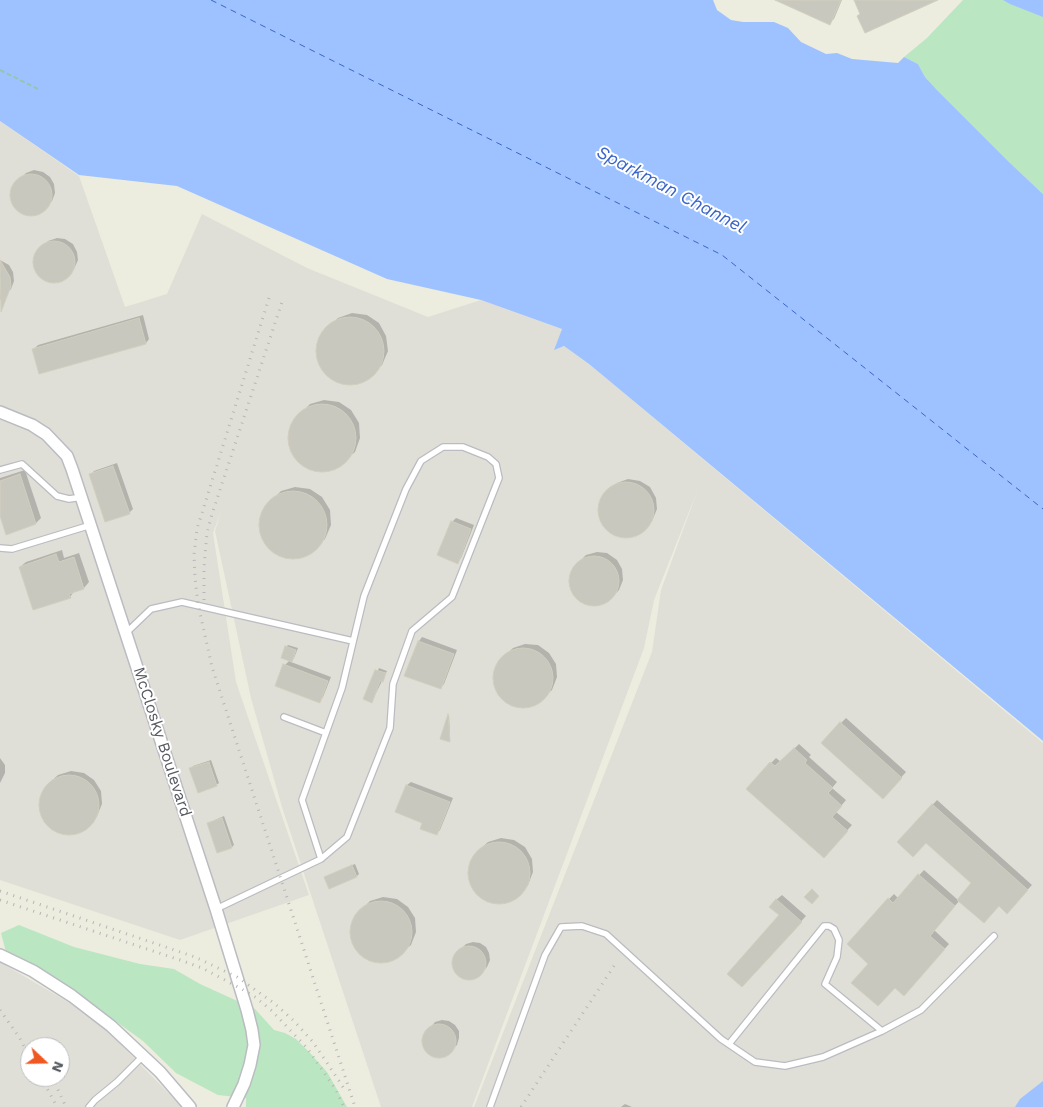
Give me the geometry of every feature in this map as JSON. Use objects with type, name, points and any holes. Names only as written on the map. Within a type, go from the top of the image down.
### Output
[{"type":"street","name":"McClosky Boulevard","points":[[0,412],[32,425],[58,444],[67,456],[82,497],[216,909],[252,1030],[254,1045],[250,1065],[244,1084],[233,1107]]},
{"type":"street","points":[[0,955],[33,972],[72,996],[110,1026],[160,1072],[190,1107]]},
{"type":"lane","points":[[216,909],[321,860],[346,837],[390,728],[393,684],[412,631],[452,597],[499,478],[496,464],[488,457],[462,447],[443,447],[421,461],[406,489],[364,596],[342,688],[302,800],[321,860]]},
{"type":"lane","points":[[0,470],[22,464],[57,496],[69,499],[82,497]]},
{"type":"lane","points":[[0,548],[12,549],[91,526]]},
{"type":"lane","points":[[126,633],[151,609],[182,602],[353,642]]},
{"type":"lane","points":[[284,717],[326,733]]},
{"type":"lane","points":[[490,1107],[545,955],[560,927],[582,926],[606,934],[729,1044],[755,1062],[785,1066],[823,1057],[882,1031],[921,1010],[994,936]]},
{"type":"lane","points":[[729,1044],[824,926],[834,929],[839,940],[837,957],[825,984],[882,1031]]},
{"type":"lane","points":[[90,1107],[95,1100],[117,1082],[143,1056]]},
{"type":"path","points":[[0,70],[38,89]]},
{"type":"shaded area","points":[[0,121],[79,176],[125,307],[167,294],[202,214],[307,268],[428,317],[481,300],[562,329],[555,349],[564,346],[589,364],[1043,743],[1043,1107],[474,1107],[652,652],[661,590],[698,489],[654,600],[644,648],[472,1107],[381,1107],[282,807],[251,698],[215,531],[221,512],[213,533],[236,682],[309,895],[180,940],[0,880]]},
{"type":"shaded area","points":[[0,962],[95,1018],[182,1107],[0,1107]]},
{"type":"green space","points":[[963,0],[1043,0],[1043,194],[938,91],[925,77],[918,64],[904,57],[927,38]]},
{"type":"green space","points":[[19,925],[74,947],[140,964],[174,969],[200,984],[255,1009],[274,1030],[296,1039],[310,1053],[327,1072],[347,1107],[246,1107],[246,1098],[218,1095],[176,1073],[143,1041],[85,999],[25,961],[6,952],[1,933]]},
{"type":"water","name":"Sparkman Channel","points":[[0,0],[713,0],[717,10],[731,20],[774,22],[788,28],[801,42],[826,54],[837,53],[852,59],[898,63],[904,57],[918,64],[925,77],[938,91],[1043,194],[1043,741],[589,364],[564,346],[554,350],[562,329],[481,300],[387,279],[177,186],[79,175],[0,121]]},
{"type":"water","points":[[1003,0],[1043,0],[1043,17],[1010,4]]},
{"type":"water","points":[[1043,1081],[1043,1107],[1015,1107],[1020,1099]]},
{"type":"building","points":[[775,0],[841,0],[830,25]]},
{"type":"building","points":[[854,0],[938,0],[865,33],[857,16],[860,14]]},
{"type":"building","points":[[31,174],[46,180],[52,195],[46,210],[31,216],[16,210],[10,195],[16,180]]},
{"type":"building","points":[[54,241],[69,247],[75,262],[69,277],[54,283],[39,277],[33,262],[39,247]]},
{"type":"building","points":[[0,260],[10,277],[11,286],[1,312]]},
{"type":"building","points":[[350,317],[363,320],[374,327],[381,338],[384,351],[381,364],[374,375],[363,382],[350,385],[337,382],[326,375],[319,364],[316,351],[319,338],[326,327],[337,320]]},
{"type":"building","points":[[139,318],[146,344],[39,374],[32,349]]},
{"type":"building","points":[[322,404],[335,407],[346,414],[353,425],[356,438],[353,451],[346,462],[335,469],[322,472],[309,469],[298,462],[291,451],[288,438],[291,425],[298,414],[309,407]]},
{"type":"building","points":[[113,466],[130,514],[105,522],[89,474]]},
{"type":"building","points":[[20,474],[36,524],[6,535],[0,516],[0,481]]},
{"type":"building","points":[[626,482],[641,487],[649,495],[654,510],[649,525],[641,533],[626,538],[611,533],[603,525],[598,510],[603,495],[611,487]]},
{"type":"building","points":[[293,491],[306,494],[317,501],[324,512],[327,525],[324,538],[317,549],[306,556],[293,559],[280,556],[269,549],[262,538],[259,525],[262,512],[269,501],[280,494]]},
{"type":"building","points":[[451,521],[471,529],[458,564],[437,555]]},
{"type":"building","points":[[56,554],[59,562],[74,557],[84,589],[69,594],[71,598],[33,610],[19,567]]},
{"type":"building","points":[[599,556],[612,563],[618,571],[618,591],[612,599],[604,605],[589,606],[576,599],[570,591],[569,576],[576,563],[584,557]]},
{"type":"building","points":[[418,641],[454,654],[441,689],[404,676]]},
{"type":"building","points":[[285,646],[296,650],[292,662],[281,658]]},
{"type":"building","points":[[517,648],[529,648],[540,653],[548,661],[553,672],[551,690],[540,703],[529,708],[517,708],[506,703],[498,695],[493,684],[493,672],[498,661],[506,653]]},
{"type":"building","points":[[283,664],[328,681],[320,703],[275,686]]},
{"type":"building","points":[[375,670],[386,673],[383,682],[380,681],[372,703],[363,699]]},
{"type":"building","points":[[448,714],[450,742],[440,739]]},
{"type":"building","points":[[840,722],[902,778],[883,799],[821,743]]},
{"type":"building","points":[[794,748],[807,760],[805,763],[833,788],[828,793],[842,806],[832,817],[848,831],[824,858],[746,789],[770,762],[775,766]]},
{"type":"building","points":[[209,762],[217,786],[198,793],[189,768]]},
{"type":"building","points":[[69,775],[81,777],[94,788],[99,805],[97,817],[86,830],[69,835],[57,833],[44,822],[39,805],[41,793],[52,780]]},
{"type":"building","points":[[406,785],[450,802],[437,835],[420,829],[422,823],[395,812]]},
{"type":"building","points":[[932,804],[1028,890],[1007,914],[999,906],[984,923],[957,900],[971,883],[926,843],[913,857],[897,842]]},
{"type":"building","points":[[222,818],[232,848],[217,853],[207,823]]},
{"type":"building","points":[[499,842],[511,844],[521,851],[528,861],[530,873],[528,885],[521,895],[511,902],[499,904],[487,902],[477,895],[470,885],[468,873],[470,861],[477,851],[487,844]]},
{"type":"building","points":[[352,865],[357,877],[329,889],[324,877]]},
{"type":"building","points":[[918,874],[955,906],[930,936],[945,949],[904,996],[895,988],[878,1006],[851,983],[868,964],[847,944],[888,898],[893,903]]},
{"type":"building","points":[[812,889],[819,896],[812,904],[804,897]]},
{"type":"building","points":[[776,899],[802,922],[742,987],[727,974],[779,915],[769,907]]},
{"type":"building","points":[[381,901],[393,903],[403,910],[410,920],[412,932],[410,944],[403,954],[393,961],[381,963],[369,961],[359,954],[352,944],[350,932],[352,920],[359,910],[369,903]]},
{"type":"building","points":[[469,946],[481,951],[486,963],[481,975],[469,980],[457,975],[452,963],[457,951]]},
{"type":"building","points":[[439,1024],[451,1029],[456,1041],[451,1053],[439,1058],[427,1053],[422,1041],[427,1029]]},
{"type":"ferry route","points":[[211,0],[722,255],[1043,509]]},
{"type":"railway","points":[[269,298],[197,529],[194,555],[195,578],[198,604],[212,667],[355,1107]]},
{"type":"railway","points":[[204,600],[207,533],[282,302]]},
{"type":"railway","points":[[0,891],[195,957],[237,977],[274,1003],[294,1021],[313,1042],[345,1090]]},
{"type":"railway","points":[[0,900],[202,968],[255,997],[272,1011],[307,1048],[336,1090],[344,1107]]},
{"type":"railway","points":[[521,1107],[616,963]]},
{"type":"railway","points":[[0,1010],[20,1039]]},
{"type":"railway","points":[[46,1087],[57,1107]]},
{"type":"railway","points":[[57,1087],[66,1107]]}]
